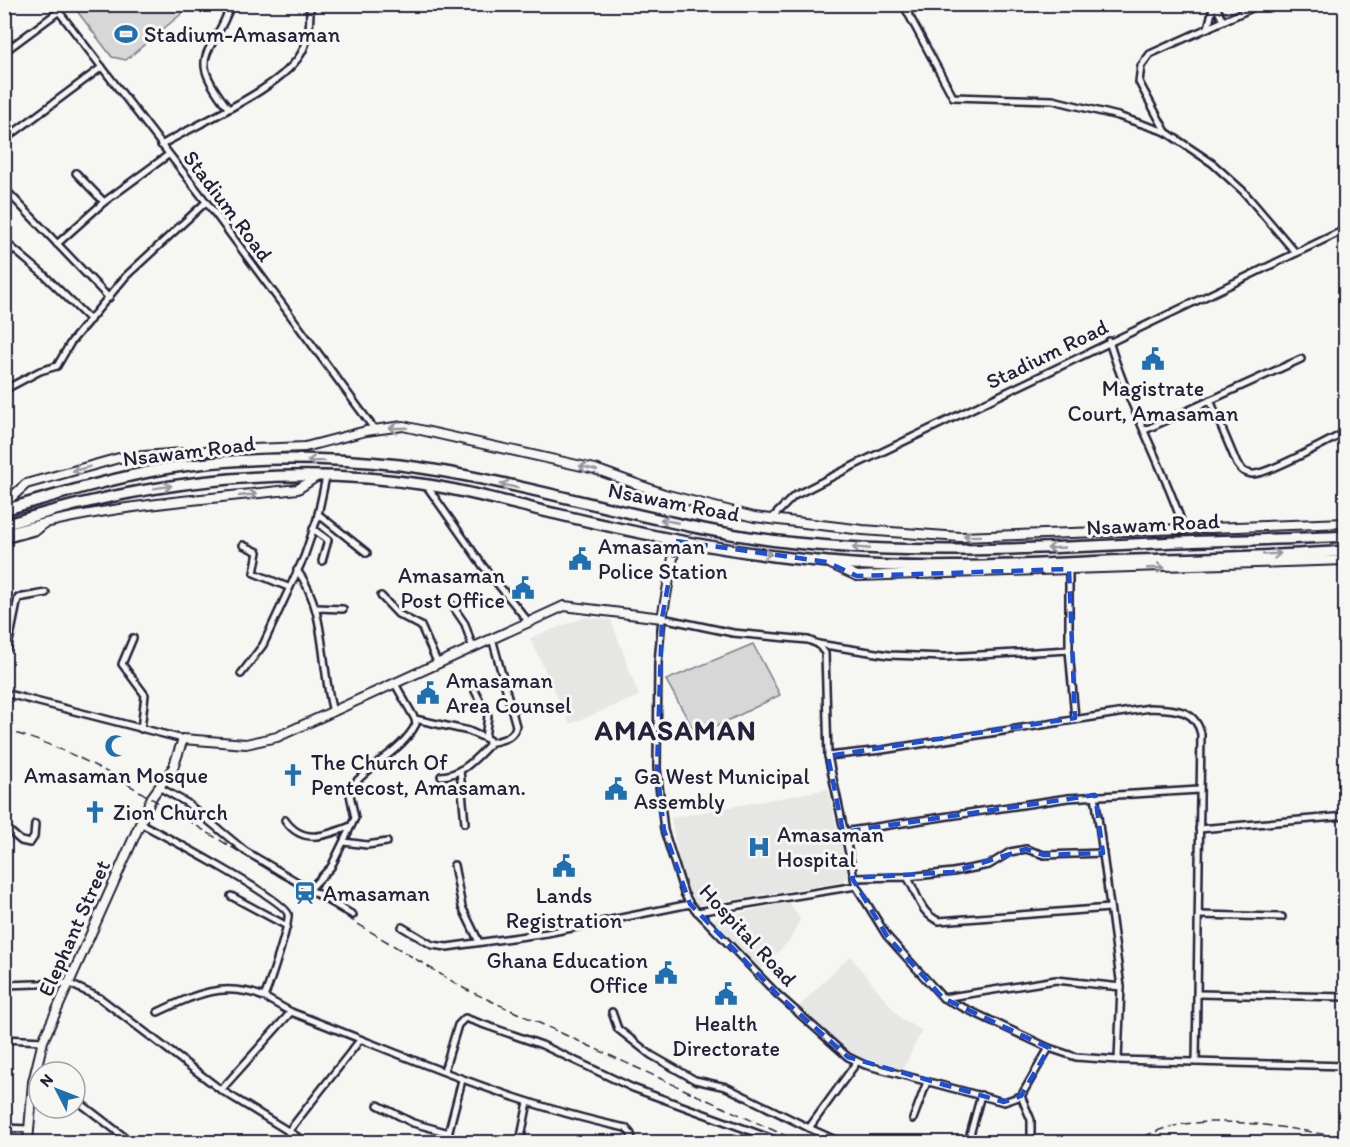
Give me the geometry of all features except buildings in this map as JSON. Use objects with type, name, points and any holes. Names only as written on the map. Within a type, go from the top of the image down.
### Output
[{"type":"highway","name":"Nsawam Road","points":[[4,510],[102,482],[172,468],[232,462],[344,461],[401,466],[484,480],[726,533],[793,543],[882,550],[982,550],[1346,536]]},
{"type":"highway","name":"Nsawam Road","points":[[4,525],[53,509],[168,486],[237,478],[326,477],[426,485],[492,497],[676,541],[827,562],[1001,565],[1346,551]]},
{"type":"main road","points":[[4,504],[26,484],[119,458],[206,451],[305,447],[375,430],[403,426],[595,470],[664,494],[771,519],[863,530],[960,537],[1346,523]]},
{"type":"main road","points":[[4,534],[48,522],[145,505],[298,489],[315,477]]},
{"type":"main road","name":"Hospital Road","points":[[662,618],[676,541]]},
{"type":"main road","points":[[827,562],[857,576],[1346,560]]},
{"type":"main road","points":[[183,739],[260,743],[564,606],[662,618]]},
{"type":"main road","name":"Elephant Street","points":[[28,1143],[33,1082],[43,1041],[140,823],[179,756],[183,739]]},
{"type":"street","name":"Stadium Road","points":[[53,4],[206,202],[375,430]]},
{"type":"street","points":[[228,108],[214,91],[205,74],[203,64],[208,47],[224,24],[231,4]]},
{"type":"street","points":[[161,146],[286,73],[296,63],[307,41],[310,4]]},
{"type":"street","points":[[903,4],[953,97],[1053,100],[1118,116],[1166,132],[1212,163],[1243,191],[1296,253]]},
{"type":"street","points":[[1208,28],[1215,4]]},
{"type":"street","points":[[1215,4],[1223,21]]},
{"type":"street","points":[[1166,132],[1139,82],[1141,66],[1150,54],[1261,4]]},
{"type":"street","points":[[4,52],[58,12]]},
{"type":"street","points":[[4,140],[102,67]]},
{"type":"street","points":[[57,244],[104,202],[168,155]]},
{"type":"street","points":[[75,173],[104,202]]},
{"type":"street","points":[[4,188],[109,298]]},
{"type":"street","points":[[4,390],[40,371],[57,366],[70,342],[143,258],[206,202]]},
{"type":"street","name":"Stadium Road","points":[[771,519],[794,496],[1109,341],[1346,229]]},
{"type":"street","points":[[4,241],[43,274],[90,320]]},
{"type":"street","points":[[1109,341],[1117,368],[1145,430],[1184,529]]},
{"type":"street","points":[[1145,430],[1301,359]]},
{"type":"street","points":[[1210,400],[1237,465],[1243,472],[1254,474],[1269,469],[1346,432]]},
{"type":"street","points":[[241,674],[263,645],[297,570],[318,514],[326,477]]},
{"type":"street","points":[[426,485],[483,566],[528,621]]},
{"type":"street","points":[[318,514],[367,553]]},
{"type":"street","points":[[4,540],[37,531],[48,522]]},
{"type":"street","points":[[313,529],[327,538],[329,543],[322,561]]},
{"type":"street","points":[[243,545],[258,552],[254,573],[288,587]]},
{"type":"street","points":[[1068,569],[1069,650],[1075,718]]},
{"type":"street","points":[[297,570],[312,593],[317,608],[325,680],[333,712]]},
{"type":"street","points":[[4,651],[8,647],[18,598],[46,593]]},
{"type":"street","points":[[381,596],[398,614],[421,626],[437,662]]},
{"type":"street","points":[[452,605],[465,624],[472,646]]},
{"type":"street","points":[[317,608],[343,609]]},
{"type":"street","points":[[662,618],[733,633],[808,640],[818,644],[889,655],[945,657],[1069,650]]},
{"type":"street","name":"Hospital Road","points":[[662,618],[658,663],[657,768],[664,830],[684,893],[690,904],[815,1029],[857,1062],[1004,1102],[1021,1096]]},
{"type":"street","points":[[415,719],[469,731],[487,740],[508,737],[514,733],[516,726],[491,637]]},
{"type":"street","points":[[133,638],[122,664],[146,695],[141,729]]},
{"type":"street","points":[[818,644],[825,653],[828,756],[856,886],[887,936],[943,998],[1049,1048],[1076,1057],[1346,1066]]},
{"type":"street","points":[[309,890],[331,867],[355,818],[350,790],[357,780],[413,729],[415,719],[394,682]]},
{"type":"street","points":[[441,776],[460,770],[474,762],[487,740],[488,716],[475,692]]},
{"type":"street","points":[[4,693],[183,739]]},
{"type":"street","points":[[828,756],[882,750],[1150,708],[1183,711],[1192,715],[1201,734],[1196,1062]]},
{"type":"street","points":[[460,770],[465,823]]},
{"type":"street","points":[[159,787],[187,803],[245,851],[353,915]]},
{"type":"street","points":[[843,832],[1095,795],[1199,790]]},
{"type":"street","points":[[1095,795],[1121,987],[1118,1060]]},
{"type":"street","points":[[1199,830],[1346,816]]},
{"type":"street","points":[[285,820],[298,834],[310,837],[323,837],[351,826]]},
{"type":"street","points":[[140,823],[263,891],[284,907],[288,914],[287,926],[279,948],[277,966],[264,997]]},
{"type":"street","points":[[4,826],[21,842],[30,843],[34,837],[35,824]]},
{"type":"street","points":[[344,842],[367,845],[387,842]]},
{"type":"street","points":[[854,878],[907,877],[953,872],[989,865],[1010,852],[1026,849],[1044,855],[1103,852]]},
{"type":"street","points":[[454,864],[462,907],[479,942]]},
{"type":"street","points":[[907,877],[929,917],[939,921],[1110,908]]},
{"type":"street","points":[[697,912],[856,886]]},
{"type":"street","points":[[231,896],[287,926]]},
{"type":"street","points":[[402,927],[421,940],[440,948],[577,927],[690,904]]},
{"type":"street","points":[[1199,915],[1282,917]]},
{"type":"street","points":[[943,998],[1056,980],[1121,987]]},
{"type":"street","points":[[4,985],[68,983],[100,998],[221,1090],[306,1143]]},
{"type":"street","points":[[158,1012],[194,996],[222,989],[244,989],[291,1012],[462,1080],[528,1102],[626,1128],[631,1134],[632,1143]]},
{"type":"street","points":[[1198,994],[1346,997]]},
{"type":"street","points":[[221,1090],[291,1012]]},
{"type":"street","points":[[612,1012],[618,1029],[651,1055],[695,1080],[726,1087],[840,1143]]},
{"type":"street","points":[[444,1071],[458,1025],[465,1018],[542,1045],[643,1092],[781,1143]]},
{"type":"street","points":[[4,1039],[43,1041]]},
{"type":"street","points":[[288,1132],[360,1040]]},
{"type":"street","points":[[1031,1143],[1031,1120],[1021,1096],[1049,1048]]},
{"type":"street","points":[[809,1128],[857,1062]]},
{"type":"street","points":[[446,1143],[462,1080]]},
{"type":"street","points":[[913,1119],[927,1082]]},
{"type":"street","points":[[968,1143],[981,1095]]},
{"type":"street","points":[[520,1143],[528,1102]]},
{"type":"street","points":[[378,1105],[413,1123],[449,1132]]},
{"type":"street","points":[[87,1108],[131,1143]]},
{"type":"street","points":[[4,1128],[28,1129]]},
{"type":"highlighted area","points":[[676,541],[827,562],[857,576],[1069,569],[1075,718],[828,756],[843,832],[1095,795],[1103,853],[1044,855],[1026,849],[953,872],[852,878],[887,936],[943,998],[1049,1048],[1021,1096],[1004,1102],[848,1057],[777,994],[690,904],[664,830],[657,768],[662,618]]},
{"type":"shaded area","name":"Stadium-Amasaman","points":[[87,5],[192,5],[126,60],[112,57],[77,11]]},
{"type":"shaded area","points":[[585,617],[611,620],[639,696],[570,724],[530,638]]},
{"type":"shaded area","points":[[753,644],[780,695],[697,736],[666,680]]},
{"type":"shaded area","name":"Amasaman Hospital","points":[[828,789],[848,876],[843,882],[698,905],[683,882],[671,818]]},
{"type":"shaded area","points":[[789,902],[800,919],[790,940],[761,969],[713,919]]},
{"type":"shaded area","points":[[850,956],[902,1020],[922,1030],[902,1071],[839,1050],[797,1008]]},
{"type":"railway","points":[[4,730],[62,750],[116,777],[465,989],[799,1142]]},
{"type":"railway","points":[[1131,1142],[1170,1127],[1212,1122],[1258,1124],[1346,1138]]},
{"type":"place","name":"Stadium-Amasaman","points":[[126,34]]},
{"type":"place","name":"Magistrate Court, Amasaman","points":[[1153,359]]},
{"type":"place","name":"Amasaman Police Station","points":[[580,559]]},
{"type":"place","name":"Amasaman Post Office","points":[[523,588]]},
{"type":"place","name":"Amasaman Area Counsel","points":[[428,693]]},
{"type":"place","name":"Amasaman Mosque","points":[[116,746]]},
{"type":"place","name":"The Church Of Pentecost, Amasaman.","points":[[293,775]]},
{"type":"place","name":"Ga West Municipal Assembly","points":[[616,789]]},
{"type":"place","name":"Zion Church","points":[[95,812]]},
{"type":"place","name":"Amasaman Hospital","points":[[759,847]]},
{"type":"place","name":"Lands Registration","points":[[564,866]]},
{"type":"place","name":"Amasaman","points":[[305,893]]},
{"type":"place","name":"Ghana Education Office","points":[[666,973]]},
{"type":"place","name":"Health Directorate","points":[[726,994]]},
{"type":"district","name":"AMASAMAN","points":[[676,730]]}]
